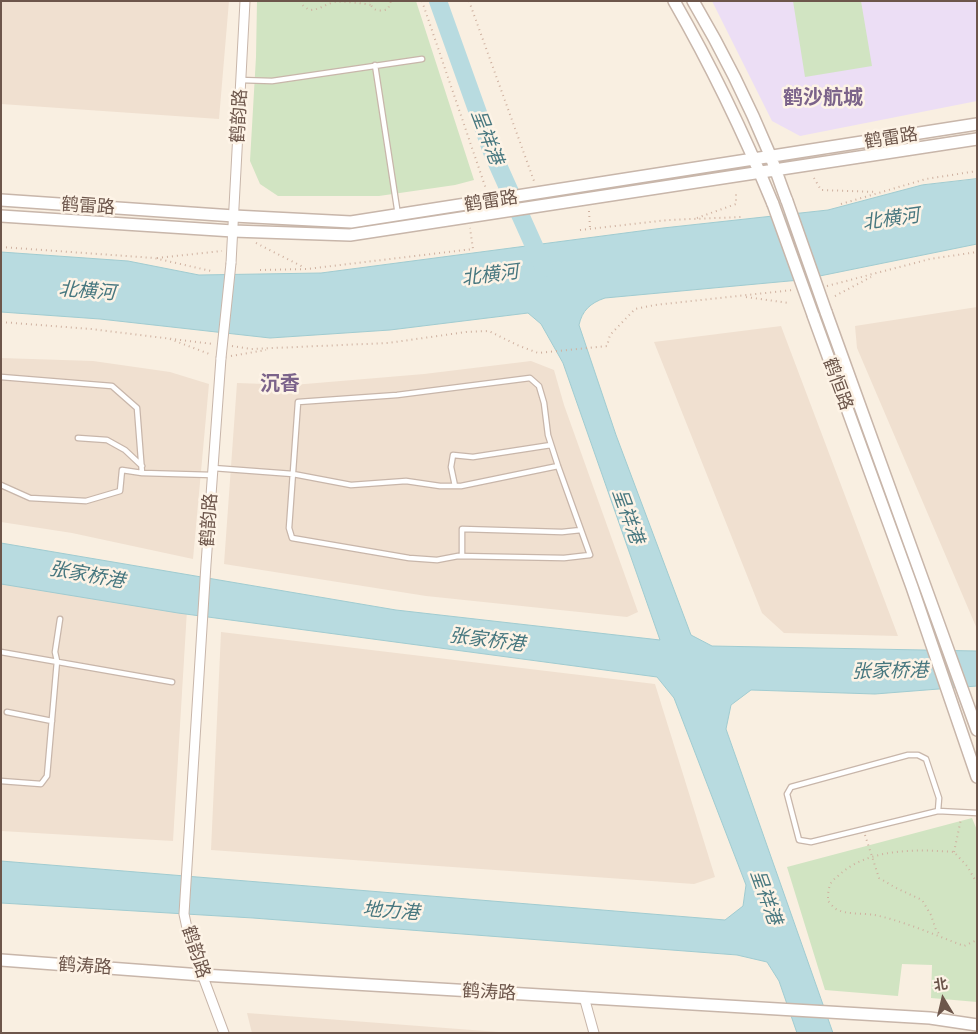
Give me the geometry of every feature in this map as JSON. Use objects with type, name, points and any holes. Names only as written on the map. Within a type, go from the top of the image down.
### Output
[{"type":"street","name":"鹤韵路","points":[[224,1033],[190,942],[184,914],[212,472],[232,250],[245,1]]},
{"type":"street","name":"鹤恒路","points":[[674,1],[698,42],[735,114],[773,204],[977,777]]},
{"type":"street","name":"鹤恒路","points":[[693,1],[711,32],[770,156],[977,730]]},
{"type":"street","name":"鹤雷路","points":[[1,200],[351,222],[977,124]]},
{"type":"street","name":"鹤雷路","points":[[1,216],[233,231],[350,235],[977,139]]},
{"type":"street","name":"鹤涛路","points":[[1,960],[202,975],[930,1018],[977,1025]]},
{"type":"street","points":[[584,997],[594,1033]]},
{"type":"lane","points":[[240,80],[272,81],[422,59]]},
{"type":"lane","points":[[375,66],[398,215]]},
{"type":"lane","points":[[1,377],[112,386],[137,408],[142,473]]},
{"type":"lane","points":[[530,378],[539,386],[544,403],[551,445],[558,466],[590,555],[564,558],[462,556],[437,560],[409,558],[292,538],[289,528],[298,402],[397,396],[530,378]]},
{"type":"lane","points":[[78,438],[107,440],[125,450],[142,466]]},
{"type":"lane","points":[[455,486],[451,467],[453,455],[473,457],[551,445]]},
{"type":"lane","points":[[1,485],[30,498],[86,501],[120,491],[122,470],[142,473],[293,474],[351,485],[406,481],[461,486],[558,466]]},
{"type":"lane","points":[[462,556],[462,529],[554,532],[581,530]]},
{"type":"lane","points":[[1,781],[41,784],[48,776],[57,661],[55,652],[60,619]]},
{"type":"lane","points":[[1,652],[172,682]]},
{"type":"lane","points":[[7,712],[52,721]]},
{"type":"lane","points":[[938,811],[939,798],[926,760],[918,755],[908,755],[791,787],[787,794],[799,840],[811,842],[938,811],[977,813]]},
{"type":"path","points":[[301,1],[309,10],[319,10],[329,3],[338,2],[370,3],[375,10],[382,11],[388,9],[391,1]]},
{"type":"path","points":[[422,1],[486,189]]},
{"type":"path","points":[[469,1],[534,181]]},
{"type":"path","points":[[840,204],[926,179],[977,171]]},
{"type":"path","points":[[814,178],[821,190],[879,193]]},
{"type":"path","points":[[695,219],[736,204],[736,192]]},
{"type":"path","points":[[589,211],[590,229]]},
{"type":"path","points":[[580,230],[668,220],[741,217]]},
{"type":"path","points":[[260,270],[307,269],[473,249],[470,228]]},
{"type":"path","points":[[249,240],[307,269]]},
{"type":"path","points":[[1,247],[154,258],[211,271]]},
{"type":"path","points":[[154,258],[232,250]]},
{"type":"path","points":[[824,286],[876,275],[930,260],[977,252]]},
{"type":"path","points":[[835,296],[876,275]]},
{"type":"path","points":[[232,346],[251,349],[388,343],[466,332],[489,331],[538,353],[607,346],[610,335],[635,309],[655,305],[796,290]]},
{"type":"path","points":[[741,296],[789,303]]},
{"type":"path","points":[[1,322],[214,344]]},
{"type":"path","points":[[165,338],[221,358],[274,348]]},
{"type":"path","points":[[954,852],[963,812]]},
{"type":"path","points":[[863,829],[879,878],[922,900],[931,915],[936,930],[943,938]]},
{"type":"path","points":[[977,883],[967,866],[954,852],[927,850],[887,854],[844,869],[830,884],[828,900],[836,909],[873,915],[906,924],[964,946],[977,940]]},
{"type":"shaded area","points":[[1,1],[229,1],[219,119],[1,104]]},
{"type":"shaded area","points":[[712,1],[977,1],[977,101],[800,136],[772,121]]},
{"type":"shaded area","points":[[977,307],[977,629],[857,348],[855,326]]},
{"type":"shaded area","points":[[781,326],[898,636],[784,633],[762,613],[654,342]]},
{"type":"shaded area","points":[[1,358],[93,361],[170,372],[209,384],[193,559],[72,533],[1,522]]},
{"type":"shaded area","points":[[531,361],[554,370],[564,405],[638,612],[627,617],[426,596],[224,564],[237,383],[293,385],[424,374]]},
{"type":"shaded area","points":[[1,583],[187,610],[173,841],[1,831]]},
{"type":"shaded area","points":[[221,632],[655,684],[715,877],[694,884],[211,850]]},
{"type":"shaded area","points":[[247,1013],[512,1033],[252,1033]]},
{"type":"green space","points":[[257,1],[416,1],[474,180],[455,185],[379,196],[278,196],[260,184],[250,161]]},
{"type":"green space","points":[[793,1],[861,1],[872,66],[805,77]]},
{"type":"green space","points":[[972,818],[977,830],[977,1002],[931,998],[932,965],[902,964],[898,996],[825,990],[787,867]]},
{"type":"water","points":[[977,179],[977,244],[800,280],[605,298],[595,302],[588,308],[582,316],[579,325],[616,435],[691,635],[712,646],[977,651],[977,686],[875,694],[751,690],[731,705],[726,729],[833,1033],[797,1033],[779,981],[767,962],[737,955],[253,918],[1,903],[1,861],[725,920],[743,906],[746,885],[674,698],[657,677],[178,613],[1,584],[1,543],[396,610],[660,640],[563,363],[541,324],[528,313],[390,330],[270,338],[100,319],[1,312],[1,252],[128,261],[199,275],[321,273],[663,228],[828,210],[922,185]]},
{"type":"waterway","name":"呈祥港","points":[[438,1],[492,152],[544,268]]},
{"type":"district","name":"鹤沙航城","points":[[823,98]]},
{"type":"district","name":"沉香","points":[[280,384]]},
{"type":"water label","name":"北横河","points":[[891,219]]},
{"type":"water label","name":"北横河","points":[[490,275]]},
{"type":"water label","name":"北横河","points":[[87,291]]},
{"type":"water label","name":"张家桥港","points":[[87,575]]},
{"type":"water label","name":"张家桥港","points":[[487,640]]},
{"type":"water label","name":"张家桥港","points":[[890,671]]},
{"type":"water label","name":"地力港","points":[[391,911]]}]
